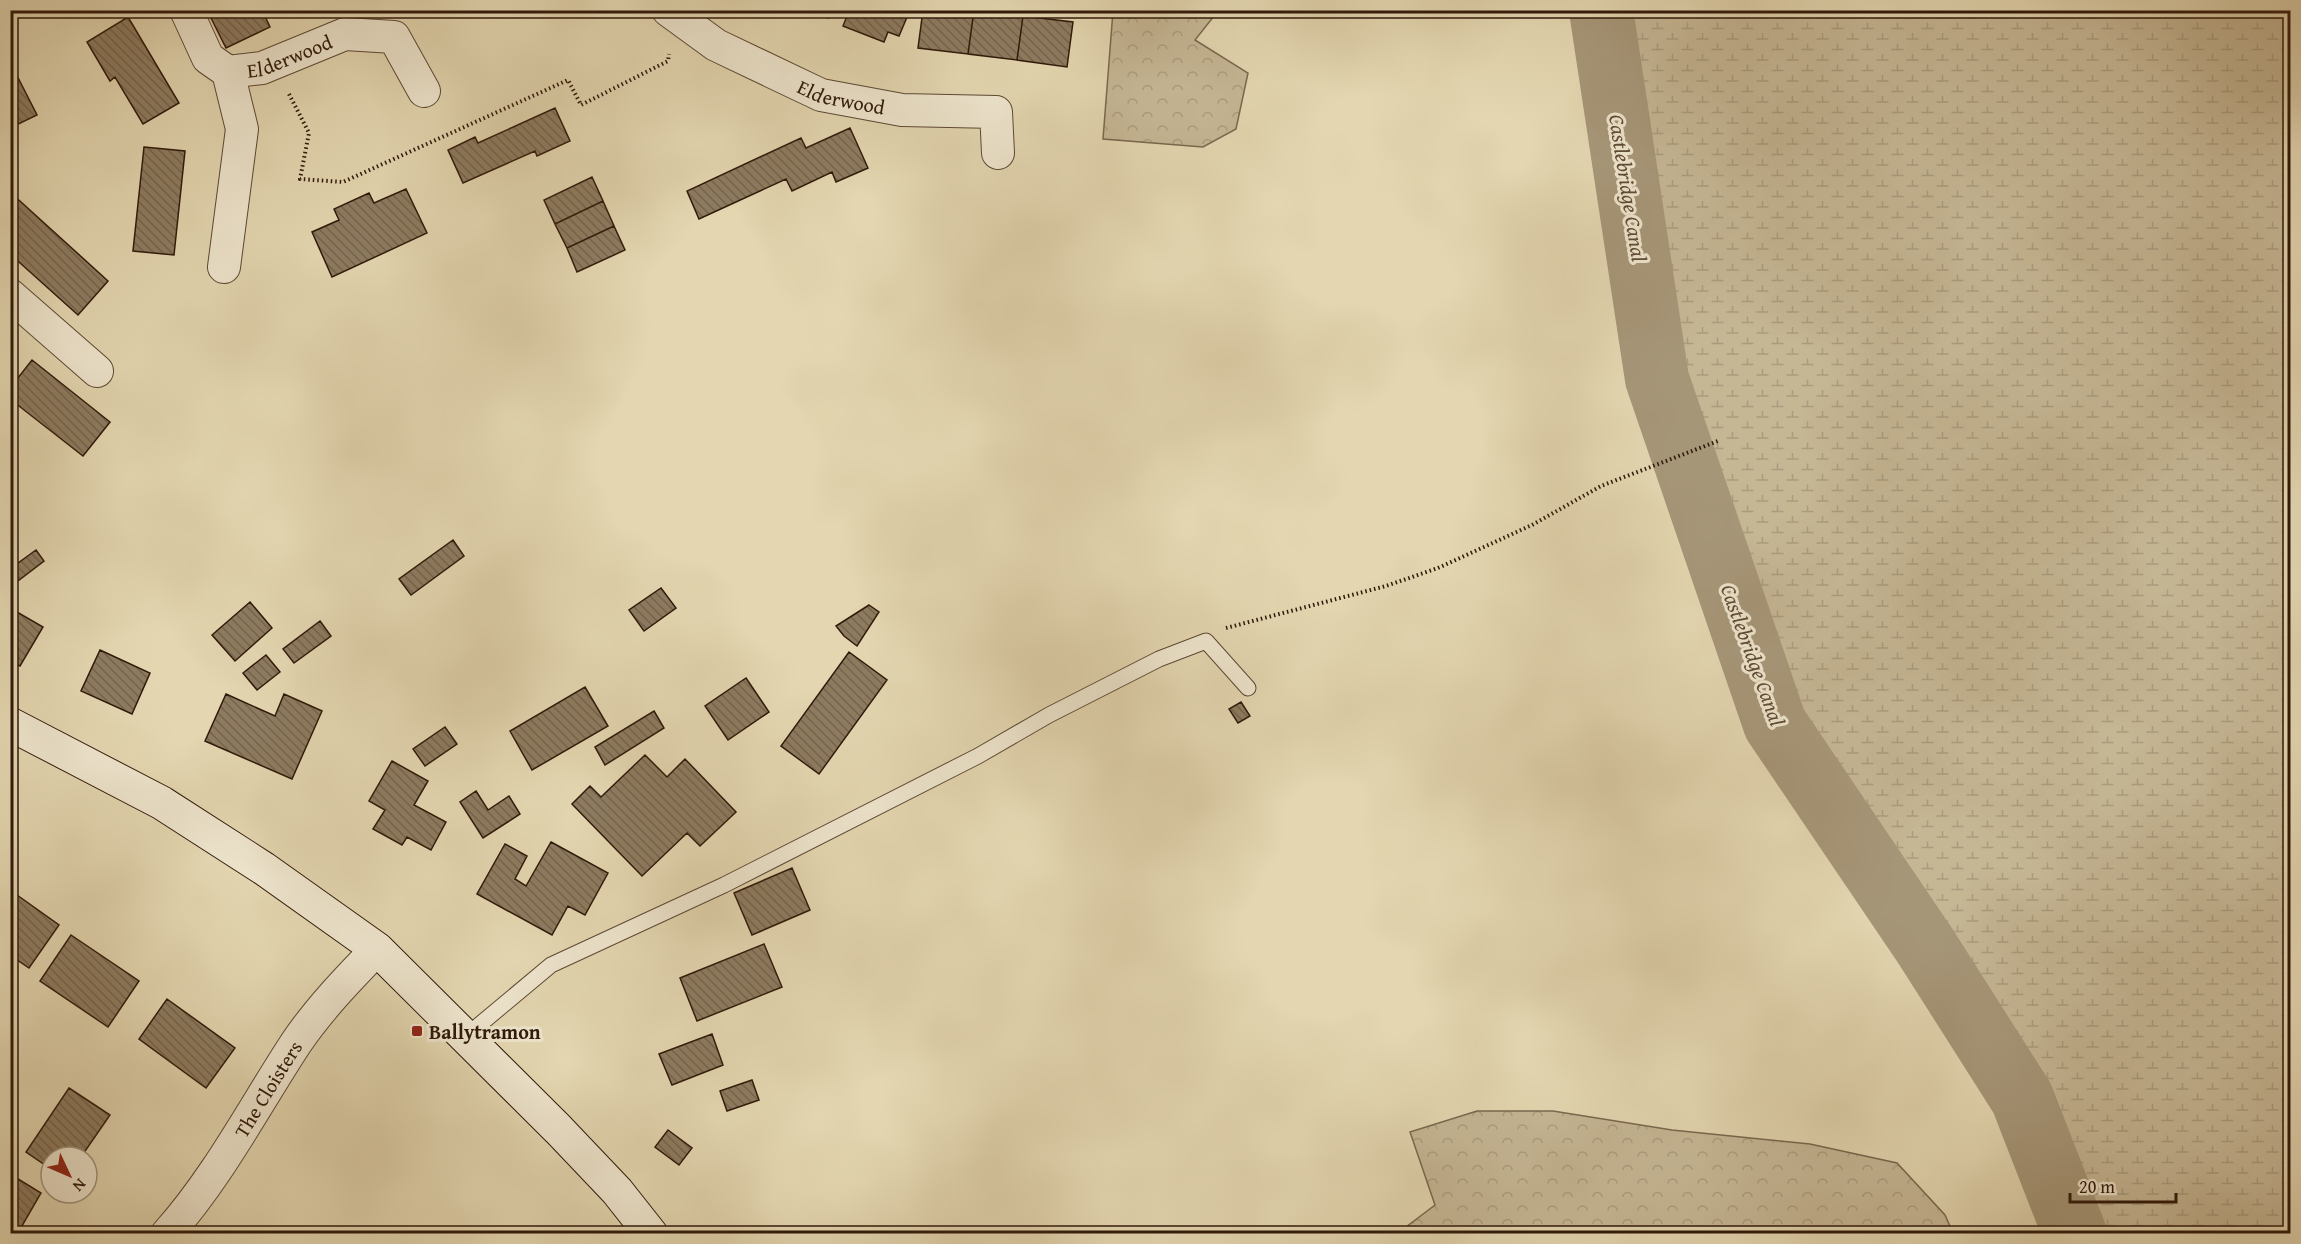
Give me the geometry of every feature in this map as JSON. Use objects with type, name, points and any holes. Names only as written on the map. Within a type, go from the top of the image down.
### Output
[{"type":"main road","points":[[10,724],[162,803],[263,868],[376,949],[566,1137],[651,1233]]},
{"type":"street","name":"Elderwood","points":[[186,10],[208,58],[228,72],[243,129],[224,267]]},
{"type":"street","name":"Elderwood","points":[[674,15],[716,45],[821,95],[902,110],[996,112],[998,153]]},
{"type":"street","name":"Elderwood","points":[[228,72],[262,68],[345,34],[394,37],[424,91]]},
{"type":"street","points":[[10,295],[97,371]]},
{"type":"street","name":"The Cloisters","points":[[166,1233],[192,1205],[298,1041],[340,986],[376,949]]},
{"type":"lane","points":[[466,1036],[551,965],[724,885],[978,756],[1049,715],[1159,659],[1206,641],[1248,688]]},
{"type":"path","points":[[274,63],[309,134],[300,179],[343,182],[568,80],[581,105],[668,61],[674,15]]},
{"type":"path","points":[[1206,641],[1231,626],[1386,586],[1438,568],[1532,525],[1601,486],[1718,441]]},
{"type":"green space","points":[[1113,11],[1218,11],[1195,40],[1248,73],[1236,129],[1203,147],[1103,139]]},
{"type":"green space","points":[[1601,11],[2290,11],[2290,1233],[2075,1233],[2022,1098],[1926,947],[1775,724],[1657,379]]},
{"type":"green space","points":[[1477,1111],[1553,1111],[1672,1130],[1810,1144],[1897,1163],[1945,1215],[1953,1233],[1774,1234],[1690,1229],[1573,1234],[1398,1233],[1435,1205],[1410,1132]]},
{"type":"building","points":[[207,10],[262,10],[270,27],[226,48]]},
{"type":"building","points":[[808,10],[831,10],[828,18]]},
{"type":"building","points":[[834,10],[910,10],[899,36],[888,32],[884,42],[843,26],[847,16]]},
{"type":"building","points":[[923,10],[974,10],[968,54],[918,48]]},
{"type":"building","points":[[974,10],[1023,16],[1017,60],[968,54]]},
{"type":"building","points":[[1023,16],[1073,22],[1067,67],[1017,60]]},
{"type":"building","points":[[128,17],[179,103],[143,124],[115,77],[110,81],[87,42]]},
{"type":"building","points":[[10,62],[37,115],[10,128]]},
{"type":"building","points":[[555,108],[570,141],[537,156],[535,151],[463,183],[448,150],[475,137],[478,143]]},
{"type":"building","points":[[850,128],[868,168],[836,182],[832,172],[792,191],[786,179],[699,219],[687,191],[801,138],[806,148]]},
{"type":"building","points":[[144,147],[185,151],[174,255],[133,251]]},
{"type":"building","points":[[592,177],[603,201],[555,224],[544,200]]},
{"type":"building","points":[[406,189],[427,233],[332,277],[312,232],[339,220],[334,209],[369,193],[374,203]]},
{"type":"building","points":[[10,192],[108,281],[78,315],[10,254]]},
{"type":"building","points":[[603,201],[614,226],[567,248],[555,224]]},
{"type":"building","points":[[614,226],[625,250],[577,272],[567,248]]},
{"type":"building","points":[[32,360],[110,422],[83,456],[10,399],[10,388]]},
{"type":"building","points":[[453,540],[464,556],[411,595],[399,579]]},
{"type":"building","points":[[36,550],[44,561],[10,587],[10,569]]},
{"type":"building","points":[[661,588],[676,608],[644,631],[629,610]]},
{"type":"building","points":[[250,602],[272,628],[235,661],[212,635]]},
{"type":"building","points":[[869,605],[879,612],[857,646],[836,626]]},
{"type":"building","points":[[10,608],[43,627],[20,666],[10,661]]},
{"type":"building","points":[[320,621],[331,636],[294,663],[283,649]]},
{"type":"building","points":[[100,650],[150,673],[132,714],[81,691]]},
{"type":"building","points":[[849,652],[887,680],[819,774],[781,746]]},
{"type":"building","points":[[266,655],[280,672],[257,690],[243,673]]},
{"type":"building","points":[[746,678],[769,712],[728,740],[705,706]]},
{"type":"building","points":[[585,687],[608,726],[532,770],[510,731]]},
{"type":"building","points":[[226,694],[275,716],[284,694],[322,711],[292,779],[205,741]]},
{"type":"building","points":[[1241,702],[1250,716],[1238,723],[1229,709]]},
{"type":"building","points":[[654,711],[664,728],[605,765],[595,747]]},
{"type":"building","points":[[445,727],[457,744],[425,766],[413,749]]},
{"type":"building","points":[[645,755],[667,777],[685,759],[736,812],[700,846],[687,833],[642,876],[572,804],[590,786],[601,797]]},
{"type":"building","points":[[392,761],[428,781],[414,805],[446,822],[431,850],[407,837],[402,845],[373,829],[385,810],[369,801]]},
{"type":"building","points":[[476,791],[488,810],[509,796],[520,814],[483,838],[460,802]]},
{"type":"building","points":[[551,842],[608,873],[585,915],[568,906],[552,935],[477,894],[505,844],[527,856],[515,879],[526,886]]},
{"type":"building","points":[[792,868],[810,910],[752,935],[734,893]]},
{"type":"building","points":[[10,890],[59,925],[29,968],[10,955]]},
{"type":"building","points":[[71,935],[139,981],[108,1027],[40,981]]},
{"type":"building","points":[[764,944],[782,987],[697,1021],[680,978]]},
{"type":"building","points":[[167,999],[235,1048],[206,1088],[139,1039]]},
{"type":"building","points":[[712,1034],[723,1065],[672,1085],[659,1054]]},
{"type":"building","points":[[752,1080],[759,1100],[727,1111],[720,1091]]},
{"type":"building","points":[[69,1088],[110,1115],[89,1145],[39,1145],[39,1161],[26,1152]]},
{"type":"building","points":[[668,1130],[692,1148],[679,1165],[655,1147]]},
{"type":"building","points":[[10,1174],[39,1192],[39,1196],[19,1231],[23,1234],[10,1234]]},
{"type":"waterway","name":"Castlebridge Canal","points":[[1601,10],[1657,379],[1775,724],[1926,947],[2022,1098],[2075,1234]]},
{"type":"place","name":"Ballytramon","points":[[417,1031]]}]
